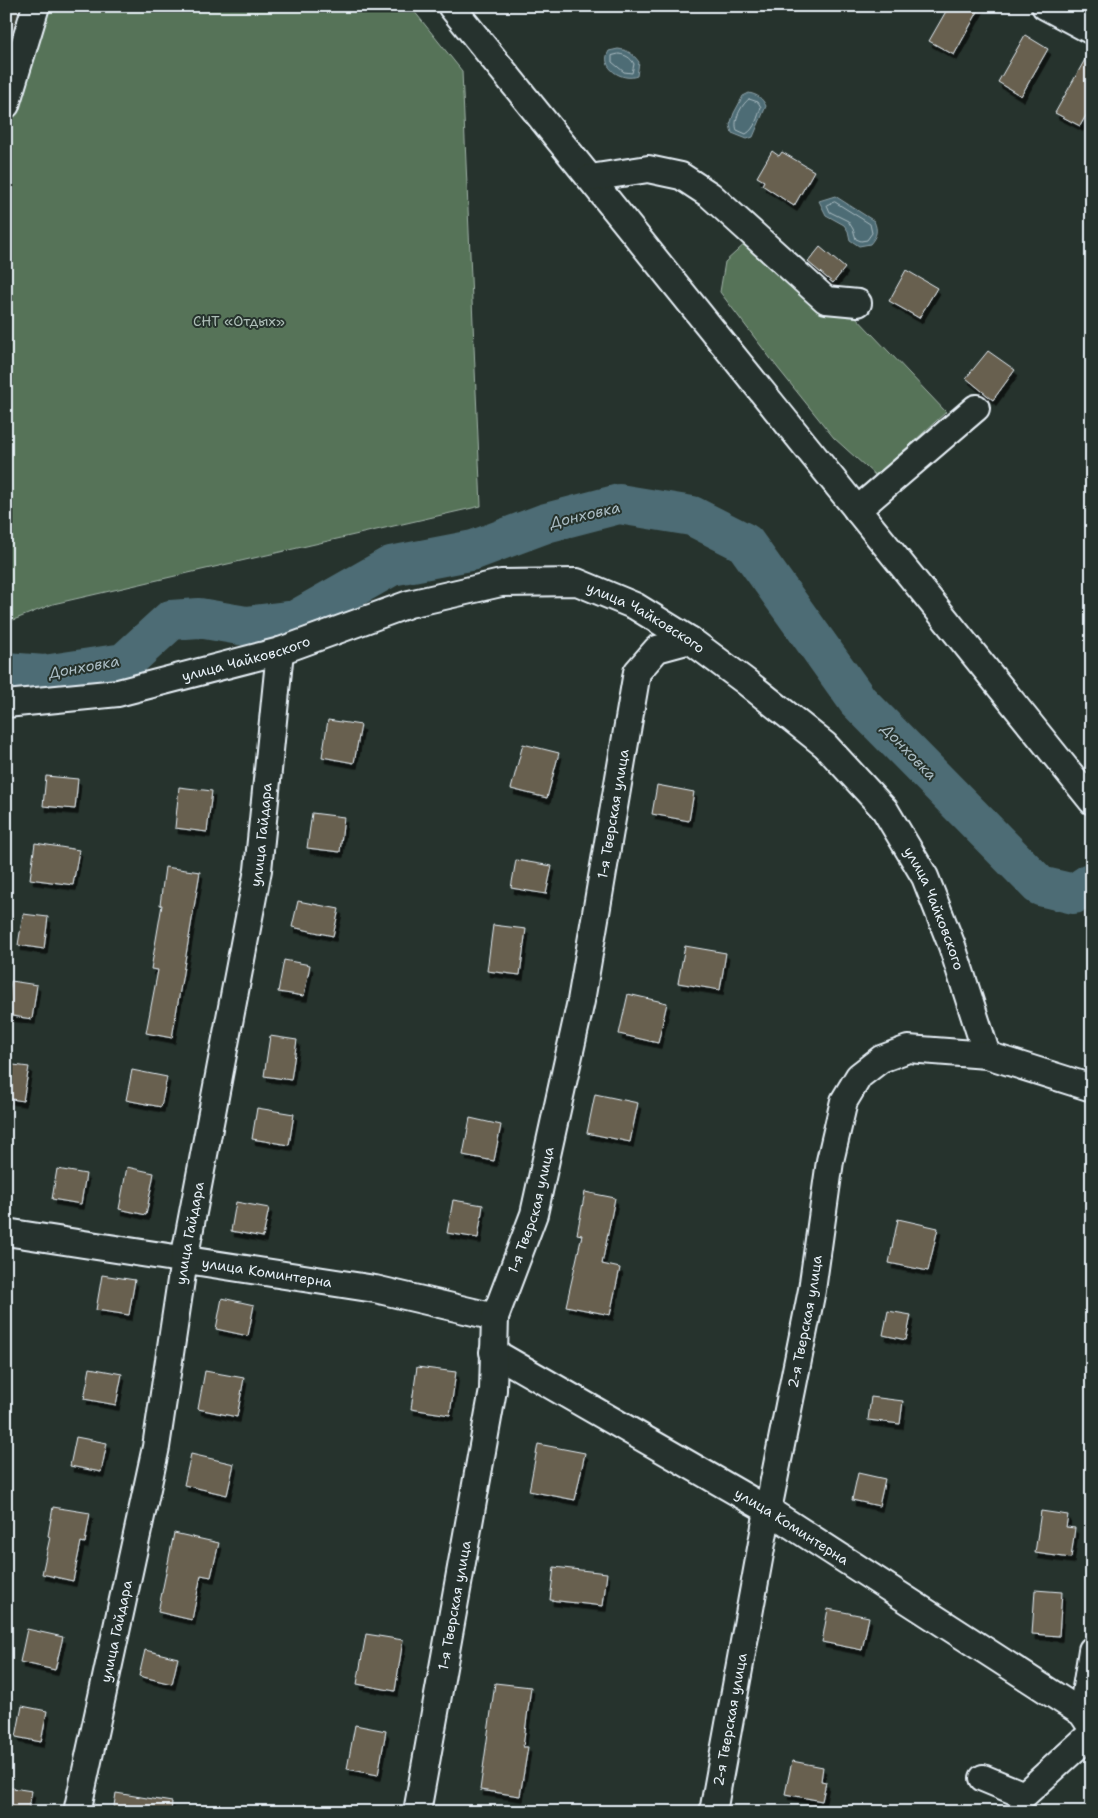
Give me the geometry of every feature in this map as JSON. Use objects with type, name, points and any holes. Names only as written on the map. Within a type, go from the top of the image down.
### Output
[{"type":"street","points":[[6,105],[36,6]]},
{"type":"street","points":[[451,6],[1092,801]]},
{"type":"street","points":[[1046,6],[1092,31]]},
{"type":"street","points":[[590,178],[648,169],[681,176],[710,195],[826,300],[858,303]]},
{"type":"street","points":[[857,510],[976,408]]},
{"type":"street","name":"улица Чайковского","points":[[6,704],[118,693],[280,651],[409,604],[501,583],[576,582],[635,606],[690,640],[825,745],[886,810],[925,877],[952,946],[987,1055]]},
{"type":"street","name":"1-я Тверская улица","points":[[417,1812],[493,1390],[495,1317],[534,1214],[581,1001],[637,672],[657,649],[690,640]]},
{"type":"street","name":"улица Гайдара","points":[[77,1812],[156,1447],[184,1260],[258,870],[280,651]]},
{"type":"street","name":"2-я Тверская улица","points":[[713,1812],[768,1510],[812,1290],[830,1161],[844,1101],[860,1076],[881,1059],[908,1050],[987,1055],[1092,1088]]},
{"type":"street","name":"улица Коминтерна","points":[[6,1232],[375,1289],[495,1317]]},
{"type":"street","name":"улица Коминтерна","points":[[493,1352],[768,1510],[1089,1725]]},
{"type":"street","points":[[983,1778],[1024,1795],[1089,1725],[1092,1650]]},
{"type":"shaded area","points":[[6,6],[29,6],[16,51],[6,50]]},
{"type":"green space","name":"СНТ «Отдых»","points":[[44,6],[410,6],[462,71],[481,506],[53,604],[6,623],[6,56],[31,59]]},
{"type":"green space","points":[[748,241],[853,314],[946,412],[876,476],[834,438],[720,292],[725,262]]},
{"type":"water","points":[[618,49],[630,53],[639,62],[637,76],[625,77],[610,68],[607,62],[609,51]]},
{"type":"water","points":[[749,93],[759,97],[766,106],[753,137],[747,139],[732,133],[730,125],[743,96]]},
{"type":"water","points":[[835,196],[874,221],[876,233],[870,244],[859,246],[850,240],[844,225],[826,215],[819,201]]},
{"type":"building","points":[[949,6],[981,6],[954,55],[929,41]]},
{"type":"building","points":[[1025,35],[1048,49],[1021,96],[998,82]]},
{"type":"building","points":[[1092,47],[1092,105],[1080,126],[1055,113]]},
{"type":"building","points":[[772,151],[779,156],[782,152],[814,171],[794,206],[762,185],[764,181],[757,177]]},
{"type":"building","points":[[820,247],[845,268],[833,283],[808,262]]},
{"type":"building","points":[[906,270],[937,288],[919,318],[889,301]]},
{"type":"building","points":[[988,351],[1015,370],[993,400],[966,378]]},
{"type":"building","points":[[328,720],[361,725],[354,763],[322,757]]},
{"type":"building","points":[[523,744],[559,753],[547,798],[511,789]]},
{"type":"building","points":[[46,776],[78,779],[75,809],[43,806]]},
{"type":"building","points":[[657,785],[694,792],[689,821],[652,814]]},
{"type":"building","points":[[179,787],[212,791],[207,832],[175,828]]},
{"type":"building","points":[[312,813],[344,817],[340,852],[307,848]]},
{"type":"building","points":[[35,843],[79,850],[73,885],[30,879]]},
{"type":"building","points":[[516,860],[552,866],[546,894],[511,888]]},
{"type":"building","points":[[165,867],[200,872],[172,1038],[146,1033],[158,970],[151,969],[162,905],[160,905]]},
{"type":"building","points":[[298,901],[339,909],[333,936],[292,927]]},
{"type":"building","points":[[23,914],[48,917],[44,949],[18,945]]},
{"type":"building","points":[[493,925],[526,929],[520,975],[487,971]]},
{"type":"building","points":[[685,946],[726,953],[720,990],[678,983]]},
{"type":"building","points":[[284,960],[310,965],[304,996],[278,992]]},
{"type":"building","points":[[11,981],[37,985],[32,1019],[6,1015]]},
{"type":"building","points":[[628,994],[667,1003],[658,1043],[619,1034]]},
{"type":"building","points":[[270,1036],[297,1040],[291,1080],[264,1076]]},
{"type":"building","points":[[6,1064],[29,1067],[23,1101],[6,1098]]},
{"type":"building","points":[[132,1070],[167,1077],[161,1107],[126,1100]]},
{"type":"building","points":[[595,1094],[638,1103],[630,1142],[587,1133]]},
{"type":"building","points":[[257,1108],[294,1114],[289,1145],[252,1139]]},
{"type":"building","points":[[470,1118],[501,1125],[494,1161],[463,1155]]},
{"type":"building","points":[[127,1167],[154,1173],[146,1215],[119,1209]]},
{"type":"building","points":[[57,1169],[86,1174],[81,1204],[52,1199]]},
{"type":"building","points":[[585,1192],[615,1198],[602,1264],[620,1268],[610,1315],[566,1306],[582,1235],[577,1234]]},
{"type":"building","points":[[453,1200],[483,1205],[478,1238],[447,1233]]},
{"type":"building","points":[[236,1202],[269,1208],[263,1237],[231,1231]]},
{"type":"building","points":[[898,1219],[938,1228],[928,1271],[889,1263]]},
{"type":"building","points":[[102,1275],[135,1280],[129,1315],[96,1310]]},
{"type":"building","points":[[222,1298],[254,1305],[248,1336],[216,1329]]},
{"type":"building","points":[[888,1311],[911,1315],[906,1340],[883,1335]]},
{"type":"building","points":[[417,1367],[456,1372],[450,1415],[411,1409]]},
{"type":"building","points":[[90,1368],[122,1374],[116,1405],[84,1399]]},
{"type":"building","points":[[205,1371],[244,1378],[237,1417],[198,1409]]},
{"type":"building","points":[[871,1397],[903,1401],[900,1424],[868,1420]]},
{"type":"building","points":[[76,1437],[107,1443],[101,1472],[70,1466]]},
{"type":"building","points":[[538,1444],[585,1453],[575,1500],[529,1491]]},
{"type":"building","points":[[191,1454],[234,1464],[227,1495],[184,1485]]},
{"type":"building","points":[[858,1473],[885,1479],[879,1506],[852,1500]]},
{"type":"building","points":[[53,1507],[90,1513],[85,1543],[81,1542],[73,1581],[42,1574],[50,1537],[48,1536]]},
{"type":"building","points":[[1041,1511],[1068,1515],[1066,1527],[1075,1528],[1071,1558],[1035,1553]]},
{"type":"building","points":[[174,1533],[219,1543],[211,1577],[201,1575],[192,1620],[158,1612]]},
{"type":"building","points":[[554,1567],[607,1573],[603,1606],[550,1600]]},
{"type":"building","points":[[1035,1590],[1062,1592],[1059,1636],[1032,1634]]},
{"type":"building","points":[[828,1609],[869,1617],[862,1650],[822,1642]]},
{"type":"building","points":[[27,1629],[63,1637],[55,1670],[20,1662]]},
{"type":"building","points":[[366,1634],[403,1640],[395,1691],[357,1684]]},
{"type":"building","points":[[145,1650],[178,1658],[172,1684],[139,1676]]},
{"type":"building","points":[[495,1683],[531,1687],[523,1747],[528,1747],[520,1796],[480,1790]]},
{"type":"building","points":[[22,1706],[47,1711],[41,1742],[16,1737]]},
{"type":"building","points":[[355,1725],[386,1731],[378,1775],[347,1769]]},
{"type":"building","points":[[792,1761],[823,1767],[821,1781],[826,1782],[822,1801],[785,1794]]},
{"type":"building","points":[[6,1787],[32,1791],[28,1812],[6,1812]]},
{"type":"building","points":[[116,1793],[172,1802],[171,1812],[113,1812]]},
{"type":"waterway","name":"Донховка","points":[[6,672],[44,675],[124,663],[171,620],[199,618],[246,626],[296,620],[391,566],[474,550],[546,523],[619,504],[692,516],[745,543],[858,701],[1040,886],[1074,894],[1092,882]]}]
